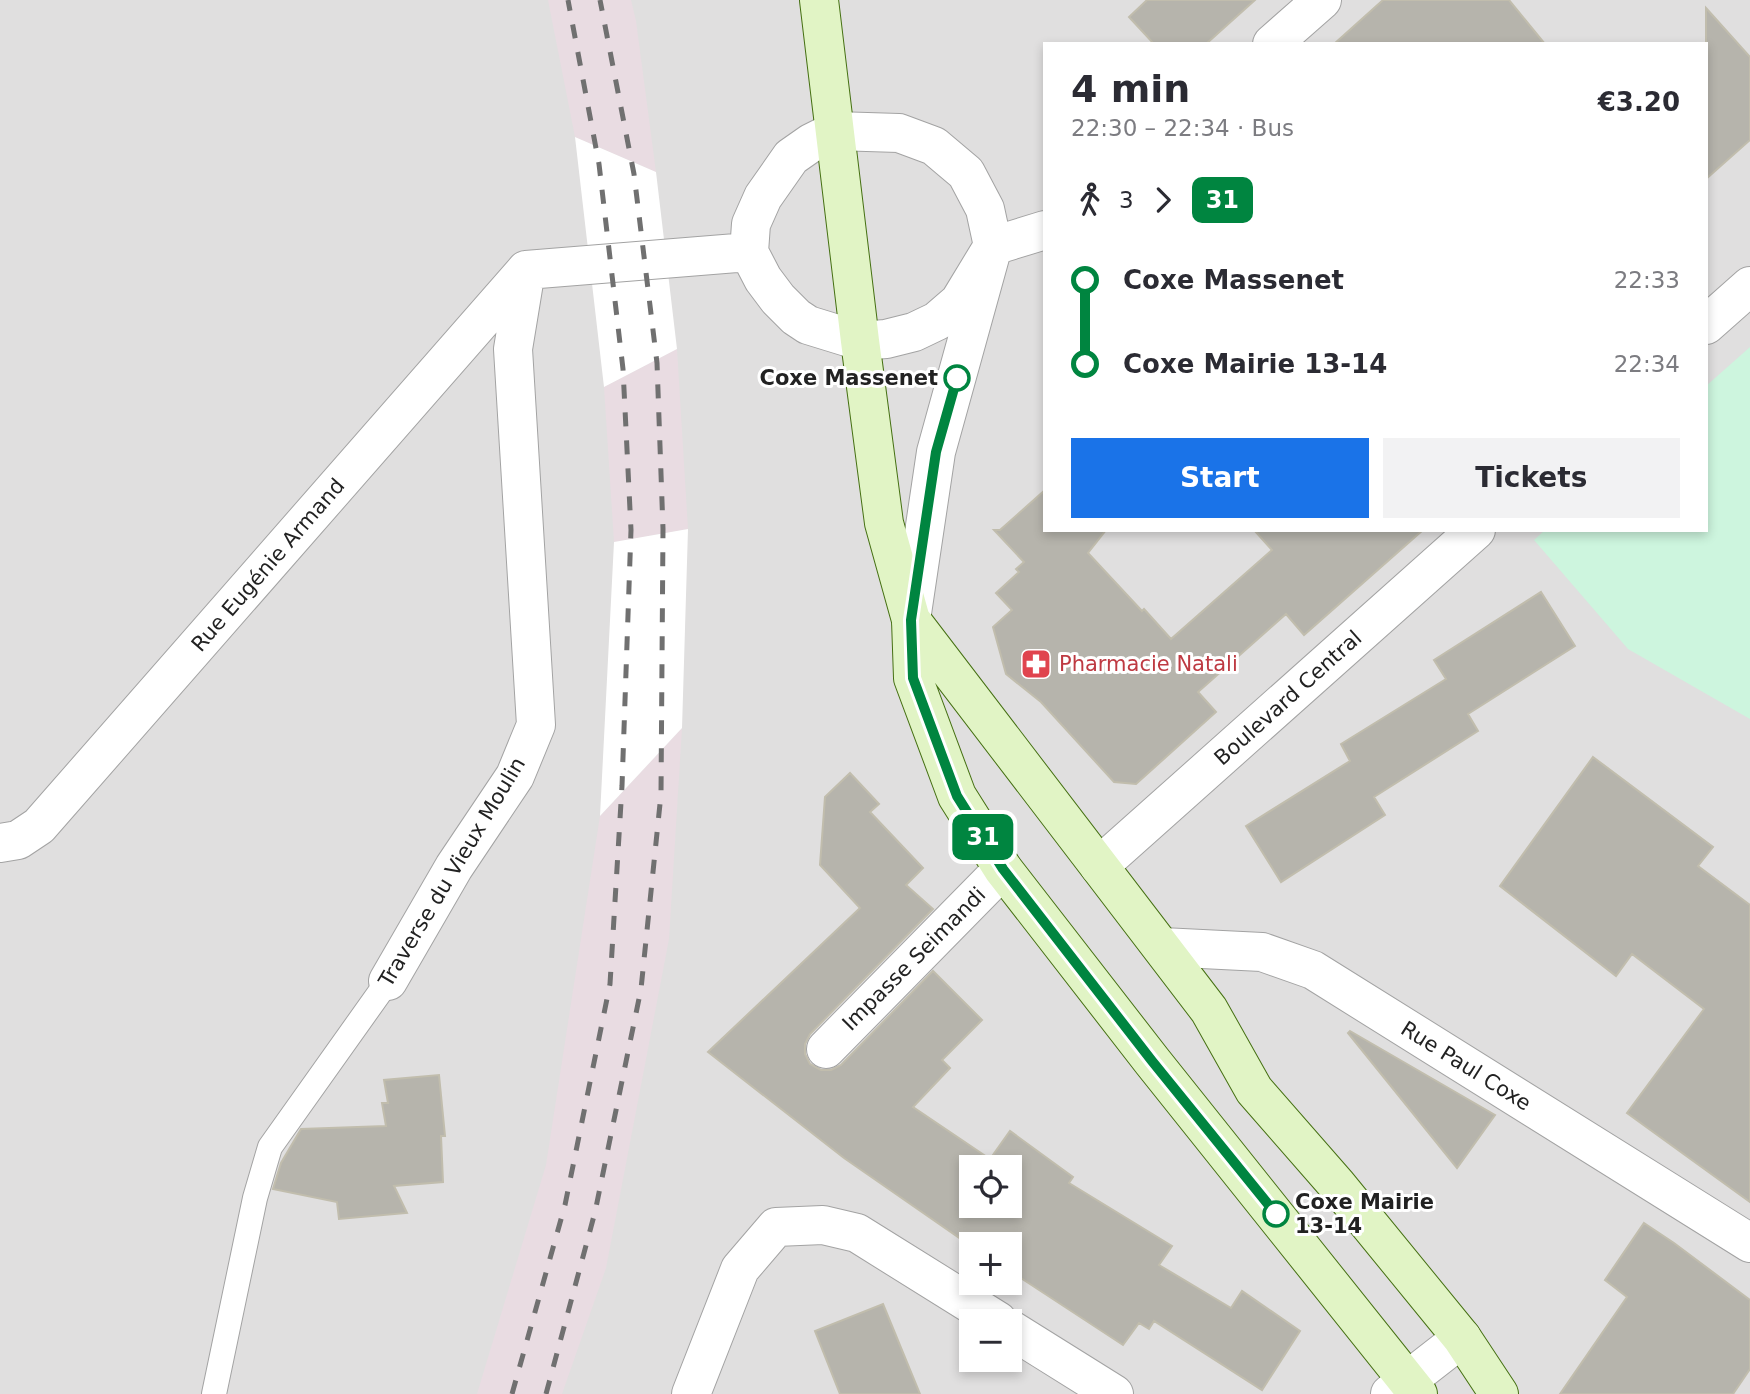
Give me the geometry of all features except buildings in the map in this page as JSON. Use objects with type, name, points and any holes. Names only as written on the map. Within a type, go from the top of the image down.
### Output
[{"type":"main road","points":[[819,0],[884,523],[911,620],[913,678],[957,796],[1003,869],[1406,1389]]},
{"type":"main road","points":[[911,620],[1209,1010],[1254,1090],[1337,1185],[1462,1338],[1499,1394]]},
{"type":"street","points":[[1274,42],[1322,0]]},
{"type":"street","points":[[911,620],[936,452],[993,246],[985,209],[966,173],[934,146],[899,133],[835,131],[791,157],[763,197],[751,225],[749,252],[763,279],[796,317],[808,325],[860,341],[886,339],[914,332],[937,321],[959,302],[993,246],[1043,231]]},
{"type":"street","points":[[526,270],[749,252]]},
{"type":"street","name":"Rue Eugénie Armand","points":[[0,843],[18,840],[39,826],[526,270]]},
{"type":"street","name":"Traverse du Vieux Moulin","points":[[388,981],[454,867],[515,776],[536,725],[513,349],[526,270]]},
{"type":"street","points":[[1708,323],[1750,286]]},
{"type":"street","name":"Boulevard Central","points":[[1099,866],[1474,532]]},
{"type":"street","name":"Impasse Seimandi","points":[[826,1049],[1003,869]]},
{"type":"street","name":"Rue Paul Coxe","points":[[1162,947],[1262,952],[1313,970],[1750,1243]]},
{"type":"street","points":[[691,1394],[740,1269],[776,1227],[822,1225],[857,1233],[979,1309]]},
{"type":"street","points":[[1022,1336],[1115,1394]]},
{"type":"street","points":[[1406,1389],[1462,1338]]},
{"type":"lane","name":"Traverse du Vieux Moulin","points":[[214,1394],[255,1198],[270,1147],[388,981]]},
{"type":"shaded area","points":[[0,0],[1750,0],[1750,1394],[0,1394]]},
{"type":"shaded area","points":[[548,0],[631,0],[656,172],[575,137]]},
{"type":"shaded area","points":[[677,349],[688,529],[614,542],[604,387]]},
{"type":"shaded area","points":[[682,728],[669,939],[606,1268],[562,1394],[477,1394],[546,1165],[600,816]]},
{"type":"green space","points":[[1750,347],[1750,719],[1628,649],[1534,540],[1543,532],[1708,532],[1708,384]]},
{"type":"pier","points":[[575,137],[656,172],[677,349],[604,387]]},
{"type":"pier","points":[[688,529],[682,728],[600,816],[614,542]]},
{"type":"railway","points":[[512,1394],[565,1205],[610,984],[622,786],[631,530],[623,369],[599,164],[568,0]]},
{"type":"railway","points":[[546,1394],[595,1212],[641,989],[661,794],[663,529],[657,363],[634,174],[600,0]]},
{"type":"bus line","name":"31","points":[[957,378],[936,452],[911,620],[913,678],[957,796],[1003,869],[1152,1061],[1276,1214]]},
{"type":"place","name":"Coxe Massenet","points":[[957,378]]},
{"type":"place","name":"Pharmacie Natali","points":[[1036,664]]},
{"type":"place","name":"Coxe Mairie 13-14","points":[[1276,1214]]}]
